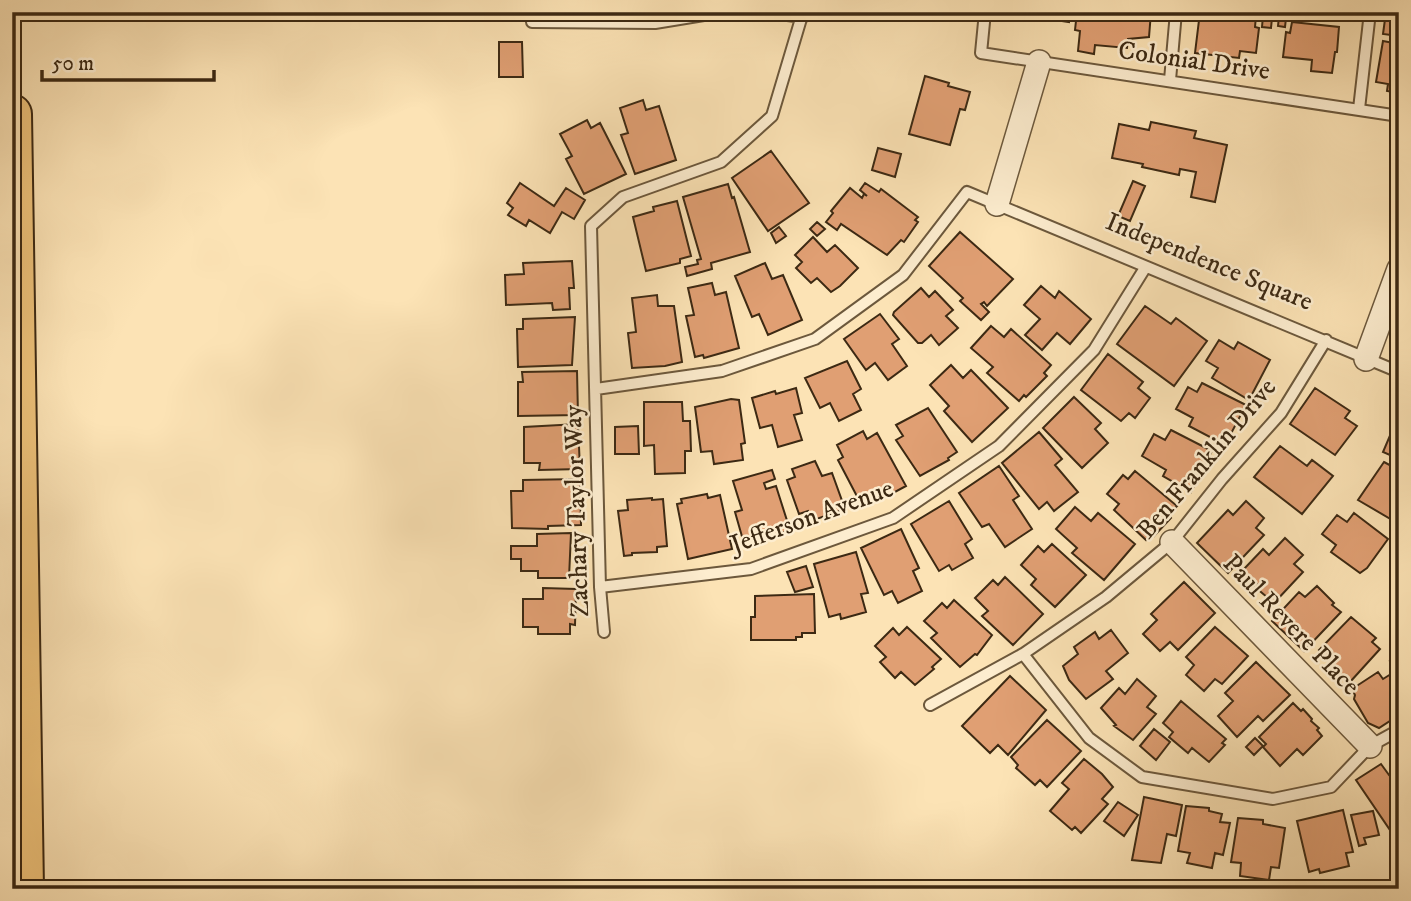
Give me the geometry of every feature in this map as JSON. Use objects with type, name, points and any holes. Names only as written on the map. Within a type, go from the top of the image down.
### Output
[{"type":"highway","points":[[12,114],[24,889]]},
{"type":"street","points":[[997,204],[1039,62]]},
{"type":"street","points":[[1366,359],[1399,269]]},
{"type":"street","name":"Paul Revere Place","points":[[1172,542],[1370,746]]},
{"type":"lane","points":[[532,22],[654,23],[722,12]]},
{"type":"lane","points":[[764,12],[803,15]]},
{"type":"lane","name":"Colonial Drive","points":[[985,12],[981,53],[1399,116]]},
{"type":"lane","points":[[1170,80],[1176,12]]},
{"type":"lane","points":[[1359,109],[1370,12]]},
{"type":"lane","name":"Zachary Taylor Way","points":[[604,632],[600,587],[591,226],[623,197],[721,162],[772,116],[803,15]]},
{"type":"lane","name":"Independence Square","points":[[596,389],[722,371],[815,340],[903,275],[967,192],[1399,372]]},
{"type":"lane","name":"Jefferson Avenue","points":[[600,587],[751,569],[893,518],[999,446],[1094,350],[1146,268]]},
{"type":"lane","name":"Ben Franklin Drive","points":[[930,705],[1023,654],[1107,597],[1172,542],[1222,478],[1281,413],[1326,340]]},
{"type":"lane","points":[[1023,654],[1089,738],[1142,777],[1273,799],[1331,788],[1370,746],[1399,730]]},
{"type":"building","points":[[1003,12],[1070,12],[1069,22]]},
{"type":"building","points":[[1077,12],[1151,12],[1149,37],[1128,39],[1127,48],[1095,45],[1094,54],[1078,51],[1080,31],[1075,30]]},
{"type":"building","points":[[1200,12],[1256,16],[1255,27],[1259,28],[1256,53],[1240,51],[1239,58],[1195,53]]},
{"type":"building","points":[[1386,12],[1399,12],[1399,36],[1383,34]]},
{"type":"building","points":[[1263,16],[1272,18],[1271,28],[1262,27]]},
{"type":"building","points":[[1279,17],[1286,18],[1285,27],[1278,26]]},
{"type":"building","points":[[1292,22],[1339,27],[1332,73],[1311,71],[1312,60],[1283,57],[1286,32],[1290,33]]},
{"type":"building","points":[[1383,41],[1399,44],[1399,93],[1387,91],[1388,84],[1376,82]]},
{"type":"building","points":[[499,42],[522,42],[523,77],[499,77]]},
{"type":"building","points":[[925,76],[970,92],[965,110],[960,109],[950,145],[909,134]]},
{"type":"building","points":[[643,100],[646,110],[659,106],[676,160],[635,174],[621,135],[628,133],[620,108]]},
{"type":"building","points":[[587,120],[591,128],[600,123],[626,174],[584,194],[566,159],[572,156],[560,134]]},
{"type":"building","points":[[1151,122],[1196,131],[1194,138],[1227,145],[1215,202],[1191,197],[1196,172],[1180,169],[1179,175],[1112,158],[1119,124],[1149,130]]},
{"type":"building","points":[[878,148],[901,154],[895,177],[872,170]]},
{"type":"building","points":[[771,151],[809,203],[768,231],[732,178]]},
{"type":"building","points":[[1133,181],[1145,186],[1130,221],[1118,216]]},
{"type":"building","points":[[520,183],[554,206],[566,188],[585,200],[574,219],[562,212],[550,233],[529,220],[526,226],[508,215],[513,208],[507,203]]},
{"type":"building","points":[[865,183],[879,192],[881,189],[918,217],[915,220],[918,222],[904,242],[901,240],[887,255],[841,224],[837,230],[826,222],[833,213],[831,211],[850,188],[862,198],[864,194],[867,196],[860,190]]},
{"type":"building","points":[[728,184],[750,252],[711,263],[712,269],[687,276],[685,267],[698,264],[697,260],[701,259],[683,197]]},
{"type":"building","points":[[677,201],[691,256],[680,259],[680,263],[646,271],[633,217],[654,211],[653,207]]},
{"type":"building","points":[[817,222],[825,229],[817,236],[810,229]]},
{"type":"building","points":[[779,227],[786,236],[776,243],[771,233]]},
{"type":"building","points":[[960,232],[1013,279],[987,306],[984,302],[981,304],[989,312],[981,320],[960,301],[963,298],[929,266]]},
{"type":"building","points":[[813,237],[827,252],[835,245],[858,268],[831,292],[817,278],[811,283],[796,268],[802,262],[795,255]]},
{"type":"building","points":[[572,261],[574,288],[569,288],[570,309],[553,310],[552,303],[506,305],[505,275],[524,274],[523,263]]},
{"type":"building","points":[[765,263],[772,279],[783,275],[802,320],[768,335],[759,314],[752,317],[735,276]]},
{"type":"building","points":[[712,283],[715,295],[726,292],[739,348],[704,358],[703,355],[695,357],[686,316],[694,315],[688,288]]},
{"type":"building","points":[[1041,286],[1055,298],[1059,291],[1091,319],[1070,344],[1057,333],[1042,350],[1025,335],[1040,319],[1024,305]]},
{"type":"building","points":[[921,288],[929,297],[935,291],[953,310],[946,316],[958,328],[939,345],[931,335],[918,343],[893,315]]},
{"type":"building","points":[[657,295],[658,306],[674,306],[682,362],[632,368],[628,333],[636,332],[632,298]]},
{"type":"building","points":[[1145,306],[1171,324],[1176,318],[1207,341],[1174,386],[1117,344]]},
{"type":"building","points":[[880,314],[899,339],[892,344],[907,366],[888,380],[875,363],[866,370],[844,339]]},
{"type":"building","points":[[575,317],[572,365],[518,367],[517,329],[523,329],[523,319]]},
{"type":"building","points":[[991,326],[1004,337],[1011,329],[1051,365],[1044,373],[1047,376],[1019,401],[987,373],[993,367],[971,348]]},
{"type":"building","points":[[1219,340],[1234,349],[1238,342],[1270,360],[1249,400],[1212,378],[1218,368],[1206,361]]},
{"type":"building","points":[[1108,354],[1143,382],[1138,388],[1150,398],[1135,418],[1129,413],[1121,421],[1081,390]]},
{"type":"building","points":[[847,361],[861,389],[853,394],[861,410],[839,421],[830,403],[820,408],[805,378]]},
{"type":"building","points":[[951,365],[963,378],[971,370],[1008,408],[972,442],[944,411],[949,406],[930,385]]},
{"type":"building","points":[[577,371],[578,415],[518,416],[518,382],[523,382],[522,372]]},
{"type":"building","points":[[1202,383],[1246,405],[1225,445],[1189,426],[1193,418],[1176,409],[1188,387],[1197,392]]},
{"type":"building","points":[[796,388],[802,413],[794,415],[802,440],[778,447],[772,425],[760,428],[752,398]]},
{"type":"building","points":[[1315,388],[1350,411],[1345,418],[1357,426],[1335,455],[1290,424]]},
{"type":"building","points":[[1074,397],[1101,423],[1095,429],[1108,443],[1082,468],[1043,428]]},
{"type":"building","points":[[731,399],[739,400],[745,443],[741,444],[743,460],[714,464],[712,451],[701,452],[695,407]]},
{"type":"building","points":[[644,402],[682,402],[683,421],[690,421],[691,451],[685,451],[685,473],[655,474],[654,445],[644,446]]},
{"type":"building","points":[[928,408],[957,452],[948,458],[949,460],[920,476],[896,440],[903,436],[896,425]]},
{"type":"building","points":[[1397,419],[1399,420],[1399,459],[1383,452]]},
{"type":"building","points":[[578,424],[580,469],[539,470],[540,463],[524,463],[524,427]]},
{"type":"building","points":[[638,426],[639,454],[615,454],[615,427]]},
{"type":"building","points":[[1171,430],[1212,451],[1191,492],[1163,476],[1166,470],[1142,456],[1154,434],[1165,440]]},
{"type":"building","points":[[863,431],[867,439],[877,433],[906,486],[882,499],[880,496],[861,504],[838,460],[843,457],[837,445]]},
{"type":"building","points":[[1039,432],[1062,459],[1055,465],[1078,492],[1054,511],[1047,502],[1039,509],[1002,463]]},
{"type":"building","points":[[1280,446],[1307,466],[1312,460],[1333,476],[1302,514],[1254,477]]},
{"type":"building","points":[[815,461],[822,476],[832,473],[845,509],[811,521],[808,511],[799,514],[787,480],[795,477],[792,469]]},
{"type":"building","points":[[1384,462],[1399,470],[1399,524],[1358,500]]},
{"type":"building","points":[[999,466],[1019,496],[1013,500],[1032,529],[1005,547],[989,524],[982,527],[959,493]]},
{"type":"building","points":[[772,470],[775,479],[764,483],[766,489],[776,486],[790,530],[766,539],[764,535],[743,540],[735,512],[742,510],[733,481]]},
{"type":"building","points":[[1135,471],[1177,506],[1169,515],[1171,518],[1154,536],[1152,534],[1146,540],[1114,510],[1119,504],[1107,494],[1123,475],[1128,479]]},
{"type":"building","points":[[580,479],[581,525],[548,526],[548,529],[512,528],[511,491],[523,491],[523,480]]},
{"type":"building","points":[[707,494],[708,498],[720,495],[732,549],[688,559],[677,504],[682,503],[681,499]]},
{"type":"building","points":[[663,499],[667,546],[657,547],[657,552],[624,556],[618,511],[628,510],[627,500]]},
{"type":"building","points":[[949,501],[972,539],[965,544],[973,558],[952,570],[949,565],[939,571],[911,524]]},
{"type":"building","points":[[1246,501],[1264,518],[1256,528],[1264,535],[1228,573],[1197,543],[1228,510],[1233,515]]},
{"type":"building","points":[[1075,507],[1091,521],[1098,513],[1135,544],[1104,580],[1072,553],[1077,548],[1056,529]]},
{"type":"building","points":[[1354,513],[1388,539],[1367,568],[1360,573],[1331,552],[1336,545],[1322,534],[1337,515],[1347,522]]},
{"type":"building","points":[[901,529],[919,568],[913,571],[922,591],[898,603],[892,591],[884,595],[861,548]]},
{"type":"building","points":[[571,533],[569,578],[538,578],[538,571],[521,571],[521,559],[511,559],[511,546],[537,546],[537,534]]},
{"type":"building","points":[[1285,538],[1303,555],[1294,564],[1303,572],[1274,603],[1255,587],[1258,585],[1243,570],[1263,549],[1269,555]]},
{"type":"building","points":[[1052,544],[1086,575],[1055,607],[1031,585],[1036,579],[1021,565],[1038,546],[1044,552]]},
{"type":"building","points":[[856,552],[868,593],[861,594],[866,612],[841,619],[840,614],[829,617],[814,564]]},
{"type":"building","points":[[806,566],[813,587],[795,592],[787,572]]},
{"type":"building","points":[[1005,577],[1043,614],[1013,645],[982,616],[988,611],[975,598],[993,580],[998,585]]},
{"type":"building","points":[[1184,582],[1215,613],[1178,650],[1170,642],[1160,651],[1143,634],[1157,620],[1151,614]]},
{"type":"building","points":[[1317,586],[1341,612],[1304,651],[1272,621],[1299,592],[1305,597]]},
{"type":"building","points":[[543,588],[576,589],[575,625],[570,624],[570,634],[538,634],[538,627],[523,627],[523,599],[543,599]]},
{"type":"building","points":[[814,594],[815,633],[802,633],[802,637],[796,637],[796,640],[751,640],[755,596]]},
{"type":"building","points":[[954,600],[992,635],[977,655],[960,667],[931,638],[937,633],[924,621],[942,603],[947,608]]},
{"type":"building","points":[[1351,617],[1376,638],[1372,642],[1380,649],[1350,682],[1332,667],[1319,650]]},
{"type":"building","points":[[907,627],[941,659],[932,667],[934,669],[915,685],[901,672],[895,678],[880,662],[886,657],[875,646],[893,628],[899,635]]},
{"type":"building","points":[[1215,627],[1248,656],[1222,684],[1215,679],[1204,691],[1186,675],[1194,665],[1186,657]]},
{"type":"building","points":[[1111,630],[1128,653],[1106,671],[1113,679],[1086,699],[1069,680],[1063,666],[1078,654],[1074,647],[1095,632],[1099,639]]},
{"type":"building","points":[[1399,656],[1399,665],[1395,668],[1390,661]]},
{"type":"building","points":[[1256,662],[1290,695],[1263,721],[1258,716],[1237,737],[1218,716],[1233,701],[1225,693]]},
{"type":"building","points":[[1399,669],[1399,715],[1379,728],[1368,723],[1354,699],[1352,689],[1378,672],[1383,679]]},
{"type":"building","points":[[1010,676],[1046,710],[1008,755],[998,745],[990,753],[962,726]]},
{"type":"building","points":[[1137,679],[1156,696],[1147,707],[1156,714],[1133,740],[1114,726],[1116,725],[1101,708],[1119,688],[1125,694]]},
{"type":"building","points":[[1181,701],[1226,739],[1222,743],[1225,745],[1209,762],[1192,748],[1188,753],[1169,737],[1173,732],[1163,723]]},
{"type":"building","points":[[1293,703],[1312,719],[1322,736],[1303,755],[1297,749],[1280,766],[1263,747],[1266,744],[1259,737]]},
{"type":"building","points":[[1047,720],[1081,751],[1047,787],[1040,780],[1035,785],[1016,768],[1018,765],[1011,757]]},
{"type":"building","points":[[1154,729],[1170,742],[1156,760],[1140,746]]},
{"type":"building","points":[[1255,738],[1263,746],[1254,755],[1246,747]]},
{"type":"building","points":[[1084,759],[1113,787],[1102,799],[1108,804],[1081,833],[1075,827],[1072,830],[1050,811],[1069,789],[1062,783]]},
{"type":"building","points":[[1381,764],[1389,775],[1397,770],[1399,773],[1399,824],[1390,830],[1356,780]]},
{"type":"building","points":[[1144,797],[1182,805],[1176,836],[1167,834],[1161,863],[1132,860]]},
{"type":"building","points":[[1118,802],[1138,815],[1124,836],[1104,821]]},
{"type":"building","points":[[1186,806],[1209,808],[1209,811],[1222,814],[1220,822],[1230,823],[1223,855],[1215,853],[1212,868],[1187,863],[1190,853],[1178,851]]},
{"type":"building","points":[[1343,810],[1353,852],[1346,853],[1349,866],[1320,873],[1319,869],[1309,872],[1297,821]]},
{"type":"building","points":[[1373,811],[1379,835],[1364,838],[1366,844],[1359,846],[1351,815]]},
{"type":"building","points":[[1238,818],[1263,820],[1263,824],[1285,828],[1279,868],[1271,867],[1269,880],[1240,876],[1241,863],[1231,862]]}]
